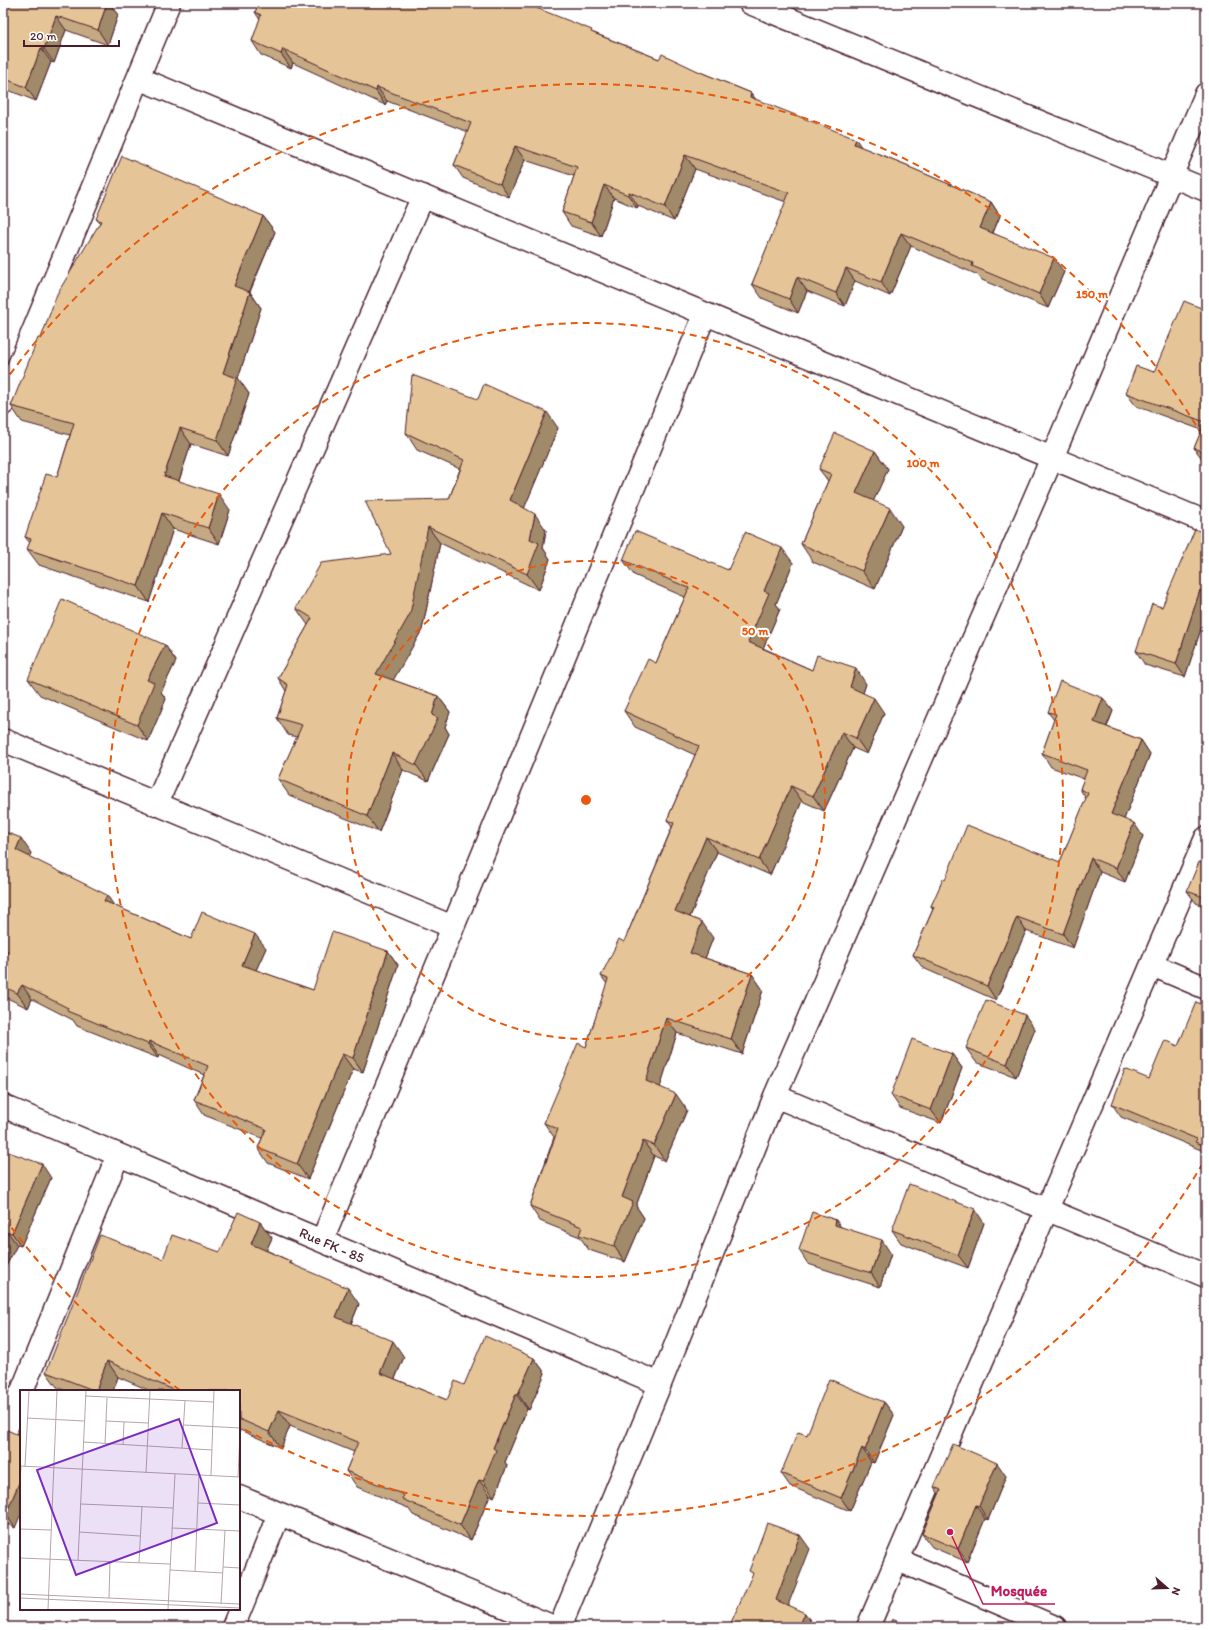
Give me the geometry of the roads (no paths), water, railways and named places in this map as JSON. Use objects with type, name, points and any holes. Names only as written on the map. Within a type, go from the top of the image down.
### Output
[{"type":"street","points":[[3,402],[169,3]]},
{"type":"street","points":[[750,3],[1206,190]]},
{"type":"street","points":[[138,78],[1206,522]]},
{"type":"street","points":[[560,1627],[660,1384],[775,1096],[1052,458],[1206,94]]},
{"type":"street","points":[[156,804],[423,196]]},
{"type":"street","points":[[322,1241],[705,314]]},
{"type":"street","points":[[3,740],[453,927]]},
{"type":"street","points":[[868,1627],[1206,838]]},
{"type":"street","points":[[1152,965],[1206,988]]},
{"type":"street","points":[[775,1096],[1206,1276]]},
{"type":"street","name":"Rue FK - 85","points":[[3,1106],[660,1384]]},
{"type":"street","points":[[3,1436],[16,1399],[118,1155]]},
{"type":"street","points":[[240,1497],[554,1627]]},
{"type":"street","points":[[233,1627],[280,1514]]},
{"type":"street","points":[[898,1560],[1055,1627]]},
{"type":"place","name":"Mosquée","points":[[950,1532]]}]
